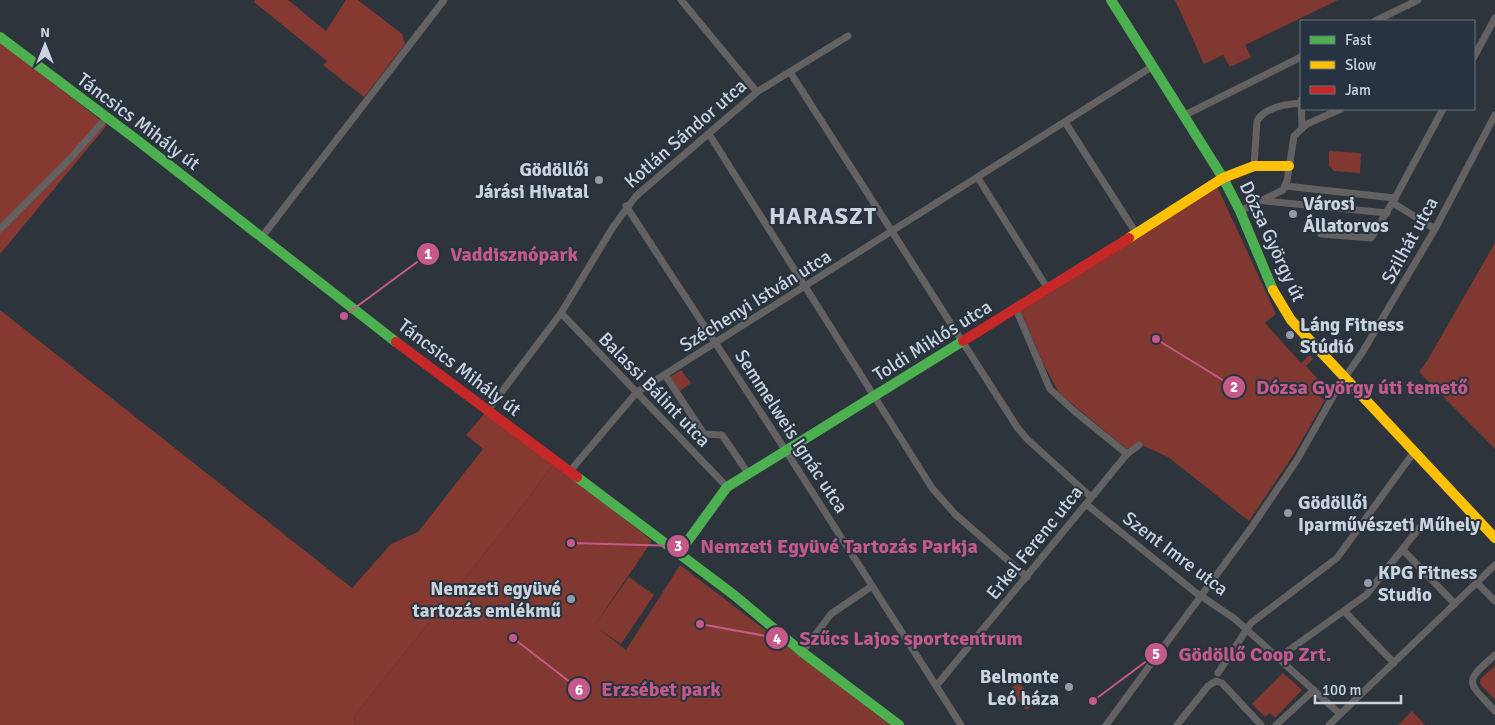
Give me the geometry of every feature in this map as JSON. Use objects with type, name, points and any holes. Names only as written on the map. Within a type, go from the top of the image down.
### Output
[{"type":"street","points":[[261,238],[444,0]]},
{"type":"street","points":[[681,0],[757,92]]},
{"type":"street","name":"Dózsa György út","points":[[1111,0],[1223,178],[1240,211],[1275,294],[1301,332],[1495,538]]},
{"type":"street","points":[[1377,20],[1418,0]]},
{"type":"street","points":[[1475,55],[1495,18]]},
{"type":"street","name":"Kotlán Sándor utca","points":[[488,410],[561,313],[626,206],[757,92],[848,36]]},
{"type":"street","name":"Táncsics Mihály út","points":[[0,37],[261,238],[734,595],[802,652],[899,725]]},
{"type":"street","points":[[1184,115],[1300,58]]},
{"type":"street","name":"Széchenyi István utca","points":[[570,471],[637,392],[893,233],[1153,66]]},
{"type":"street","points":[[790,72],[1021,433],[1091,497]]},
{"type":"street","points":[[1290,166],[1254,166],[1257,121],[1260,117],[1284,105],[1300,103]]},
{"type":"street","points":[[1301,110],[1302,127]]},
{"type":"street","points":[[1240,211],[1265,201],[1283,190],[1290,166],[1294,136],[1302,127],[1339,110]]},
{"type":"street","points":[[1320,234],[1371,238],[1387,213],[1442,110]]},
{"type":"street","name":"Szilhát utca","points":[[1106,725],[1270,502],[1369,342],[1435,229],[1495,114]]},
{"type":"street","points":[[0,229],[69,160],[106,118]]},
{"type":"street","points":[[1065,122],[1136,233]]},
{"type":"street","points":[[709,134],[932,488],[944,503],[1027,576]]},
{"type":"street","name":"Toldi Miklós utca","points":[[678,553],[727,487],[875,397],[1223,178],[1254,166]]},
{"type":"street","points":[[978,178],[1048,289]]},
{"type":"street","points":[[1285,186],[1394,200],[1435,229]]},
{"type":"street","points":[[1265,201],[1387,213]]},
{"type":"street","name":"Semmelweis Ignác utca","points":[[626,206],[786,450],[961,725]]},
{"type":"street","points":[[1016,309],[1050,389],[1126,454]]},
{"type":"street","name":"Balassi Bálint utca","points":[[561,313],[727,487]]},
{"type":"street","points":[[665,375],[704,434],[722,435],[748,473]]},
{"type":"street","name":"Erkel Ferenc utca","points":[[937,685],[1126,454],[1139,444]]},
{"type":"street","points":[[1218,673],[1247,629],[1284,597],[1337,558],[1414,452]]},
{"type":"street","name":"Szent Imre utca","points":[[1086,504],[1247,629],[1340,714]]},
{"type":"street","points":[[1278,658],[1345,612],[1366,595],[1420,527]]},
{"type":"street","points":[[1403,550],[1455,604]]},
{"type":"street","points":[[1329,725],[1495,566]]},
{"type":"street","points":[[1477,583],[1495,601]]},
{"type":"street","points":[[802,652],[830,614],[872,586]]},
{"type":"street","points":[[1345,612],[1394,663]]},
{"type":"street","points":[[1495,655],[1474,674],[1472,680],[1473,688],[1495,711]]},
{"type":"street","points":[[1177,725],[1208,686],[1216,681],[1222,683],[1261,725]]},
{"type":"street","points":[[1276,725],[1314,690]]},
{"type":"shaded area","points":[[255,0],[288,0],[326,31],[346,0],[358,0],[402,34],[405,44],[364,97],[323,65],[327,61],[254,2]]},
{"type":"shaded area","points":[[1175,0],[1338,0],[1245,45],[1251,57],[1230,67],[1223,55],[1204,64]]},
{"type":"shaded area","points":[[0,42],[107,125],[0,254]]},
{"type":"shaded area","points":[[1329,151],[1361,153],[1360,173],[1334,171],[1329,166]]},
{"type":"shaded area","points":[[1217,186],[1276,314],[1265,323],[1301,363],[1310,355],[1313,359],[1306,366],[1322,384],[1316,394],[1325,400],[1294,454],[1249,521],[1168,457],[1137,443],[1127,449],[1059,393],[1043,363],[1021,311]]},
{"type":"shaded area","points":[[1495,243],[1495,449],[1419,372]]},
{"type":"shaded area","points":[[0,310],[352,588],[391,544],[418,532],[483,449],[466,435],[485,413],[554,463],[521,508],[354,716],[355,725],[0,725]]},
{"type":"shaded area","points":[[681,370],[691,383],[680,391],[670,377]]},
{"type":"shaded area","points":[[554,463],[652,541],[594,626],[629,577],[654,595],[621,644],[599,629],[626,650],[680,565],[890,725],[355,725],[354,716],[521,508]]},
{"type":"shaded area","points":[[1495,666],[1495,700],[1480,684],[1480,679]]},
{"type":"shaded area","points":[[1283,673],[1302,690],[1275,718],[1270,713],[1265,717],[1252,704]]},
{"type":"shaded area","points":[[1018,682],[1036,701],[1027,710],[1009,691]]},
{"type":"shaded area","points":[[1412,711],[1425,725],[1398,725]]},
{"type":"traffic: fast","points":[[1111,0],[1223,178],[1240,211],[1273,290]]},
{"type":"traffic: fast","points":[[0,37],[137,140],[396,342]]},
{"type":"traffic: fast","points":[[679,553],[727,487],[963,341]]},
{"type":"traffic: fast","points":[[577,477],[734,595],[802,652],[899,725]]},
{"type":"traffic: slow","points":[[1129,238],[1223,178],[1254,166],[1289,166]]},
{"type":"traffic: slow","points":[[1273,290],[1291,320],[1495,538]]},
{"type":"traffic: jam","points":[[963,341],[1129,238]]},
{"type":"traffic: jam","points":[[396,342],[577,477]]},
{"type":"place","name":"Gödöllői Járási Hivatal","points":[[599,180]]},
{"type":"place","name":"Városi Állatorvos","points":[[1293,214]]},
{"type":"place","name":"Vaddisznópark","points":[[344,316]]},
{"type":"place","name":"Láng Fitness Stúdió","points":[[1290,335]]},
{"type":"place","name":"Dózsa György úti temető","points":[[1156,339]]},
{"type":"place","name":"Gödöllői Iparművészeti Műhely","points":[[1288,513]]},
{"type":"place","name":"Nemzeti Együvé Tartozás Parkja","points":[[571,543]]},
{"type":"place","name":"KPG Fitness Studio","points":[[1368,583]]},
{"type":"place","name":"Nemzeti együvé tartozás emlékmű","points":[[571,599]]},
{"type":"place","name":"Szűcs Lajos sportcentrum","points":[[700,624]]},
{"type":"place","name":"Erzsébet park","points":[[513,638]]},
{"type":"place","name":"Belmonte Leó háza","points":[[1069,687]]},
{"type":"place","name":"Gödöllő Coop Zrt.","points":[[1093,701]]},
{"type":"district","name":"HARASZT","points":[[823,216]]}]
